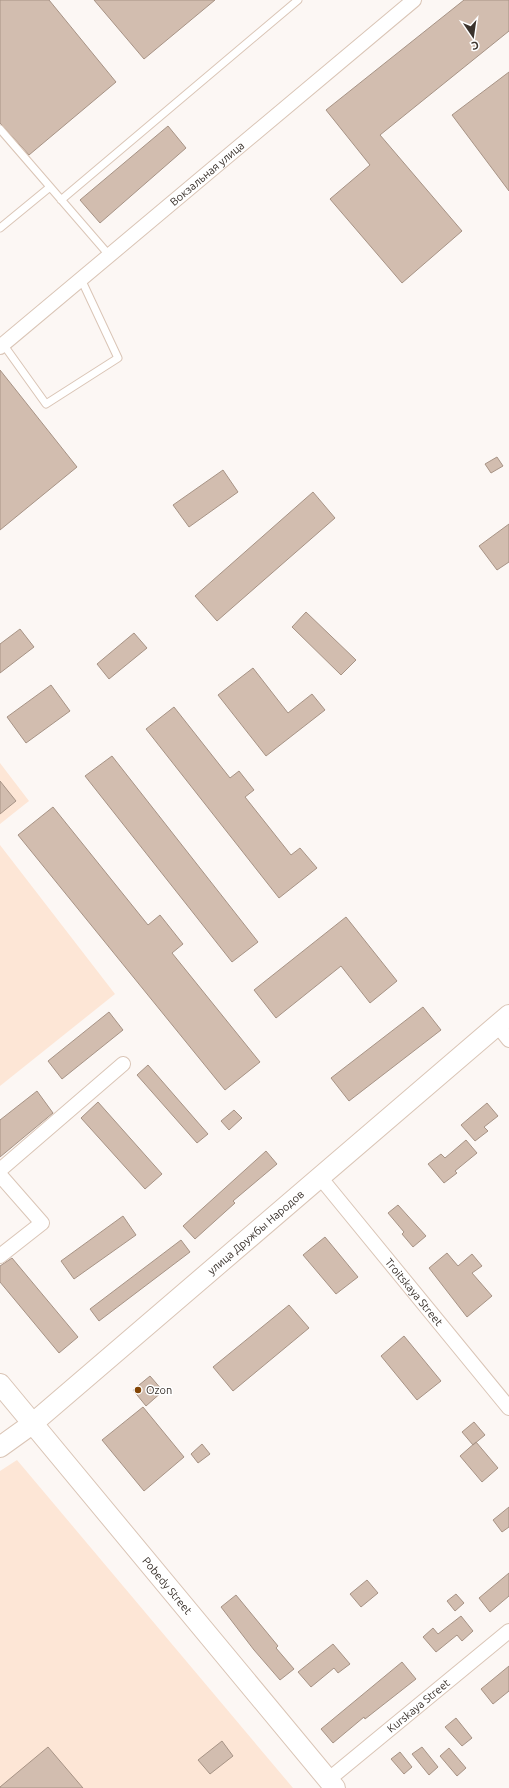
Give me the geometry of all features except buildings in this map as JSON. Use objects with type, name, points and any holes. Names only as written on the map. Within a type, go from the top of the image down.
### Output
[{"type":"street","name":"Вокзальная улица","points":[[2,346],[414,0]]},
{"type":"street","name":"улица Дружбы Народов","points":[[0,1447],[32,1424],[319,1176],[505,1027]]},
{"type":"street","points":[[0,1170],[123,1064]]},
{"type":"street","points":[[0,1175],[42,1223],[0,1256]]},
{"type":"street","name":"Troitskaya Street","points":[[319,1176],[509,1408]]},
{"type":"street","name":"Pobedy Street","points":[[0,1384],[331,1784]]},
{"type":"street","name":"Kurskaya Street","points":[[331,1784],[509,1630]]},
{"type":"lane","points":[[61,200],[298,0]]},
{"type":"lane","points":[[0,129],[109,256]]},
{"type":"lane","points":[[0,228],[50,186]]},
{"type":"lane","points":[[2,346],[46,404],[118,358],[81,279]]},
{"type":"shaded area","points":[[0,763],[29,801],[0,824]]},
{"type":"shaded area","points":[[0,845],[115,994],[0,1086]]},
{"type":"shaded area","points":[[17,1460],[293,1788],[0,1788],[0,1471]]},
{"type":"place","name":"Ozon","points":[[138,1390]]}]
